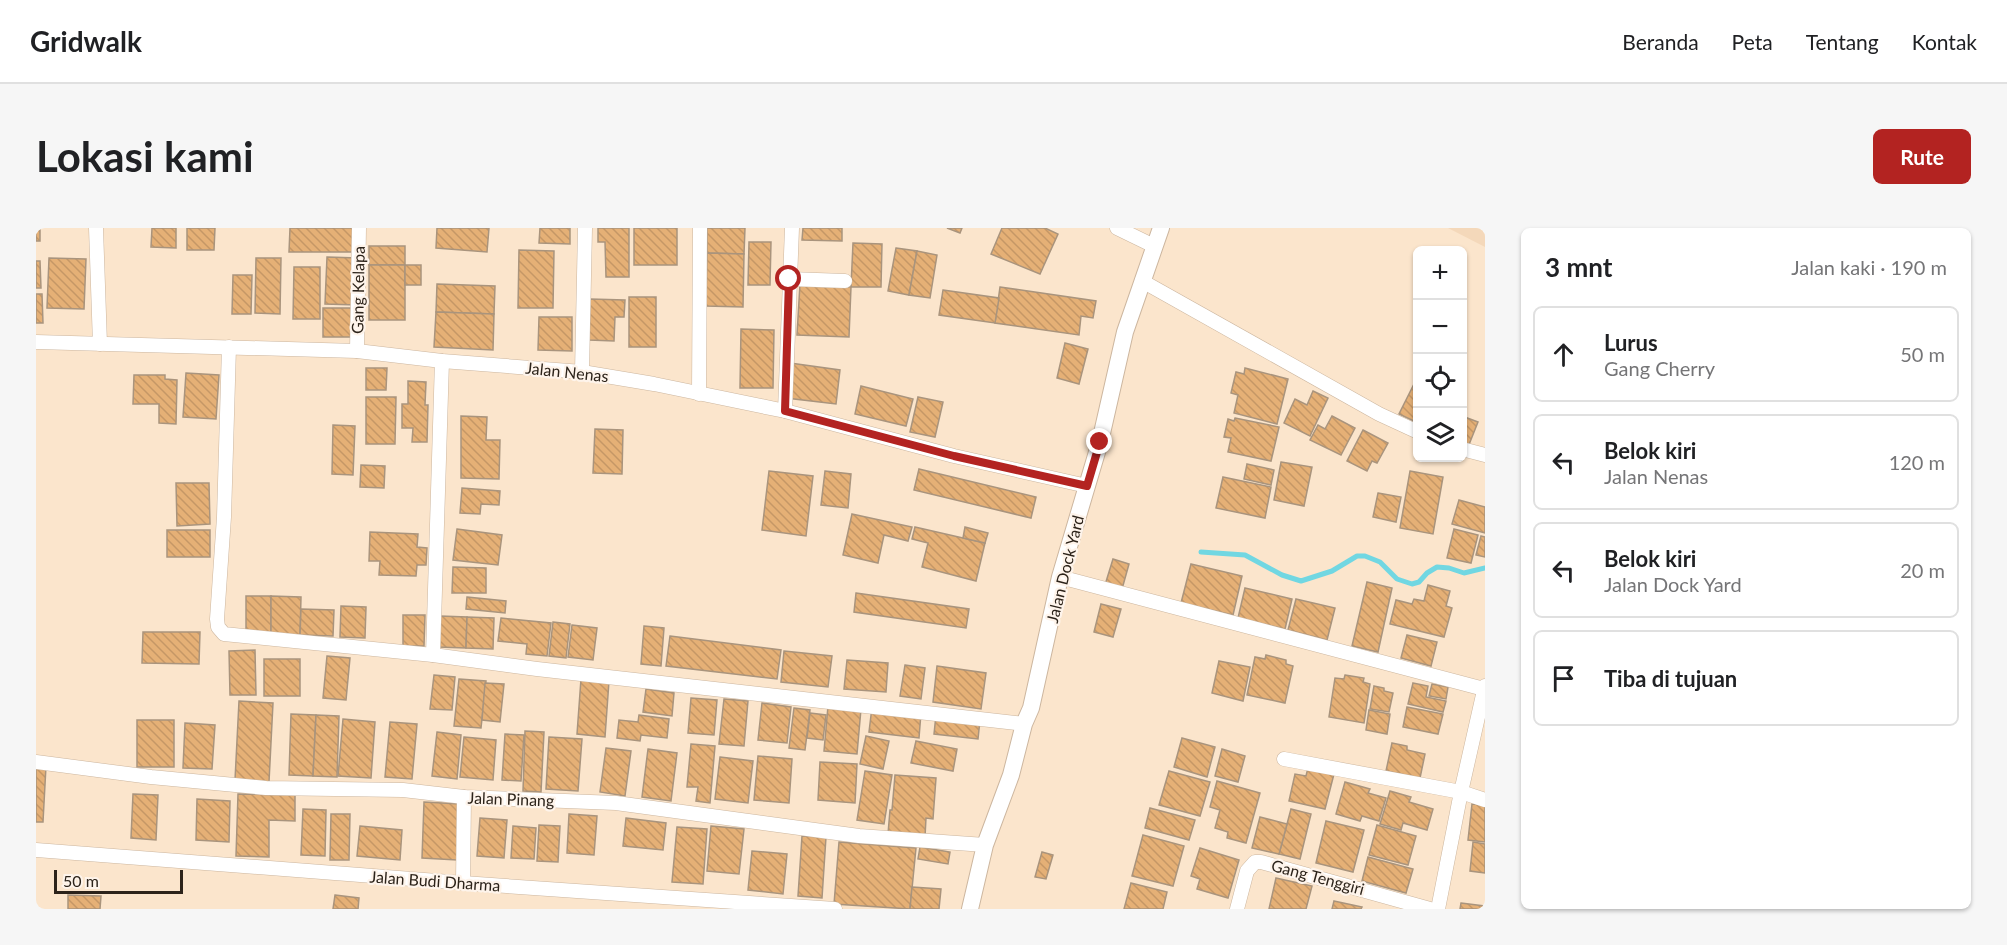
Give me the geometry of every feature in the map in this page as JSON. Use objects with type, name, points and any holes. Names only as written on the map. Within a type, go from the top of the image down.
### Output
[{"type":"street","points":[[96,228],[100,344]]},
{"type":"street","name":"Gang Kelapa","points":[[357,351],[359,228]]},
{"type":"street","points":[[582,372],[585,228]]},
{"type":"street","points":[[699,394],[700,228]]},
{"type":"street","points":[[785,411],[792,228]]},
{"type":"street","points":[[1117,228],[1154,246]]},
{"type":"street","name":"Jalan Dock Yard","points":[[970,909],[985,845],[1011,775],[1024,724],[1031,708],[1060,577],[1100,442],[1125,332],[1161,228]]},
{"type":"street","points":[[789,279],[844,281]]},
{"type":"street","points":[[1142,281],[1379,414],[1413,430]]},
{"type":"street","name":"Jalan Nenas","points":[[36,342],[357,351],[442,361],[582,372],[785,411],[954,456],[1087,486]]},
{"type":"street","points":[[229,348],[224,517],[218,619],[220,631],[237,636],[433,655],[537,669],[1024,724]]},
{"type":"street","points":[[433,655],[442,361]]},
{"type":"street","points":[[1467,450],[1485,455]]},
{"type":"street","points":[[1060,577],[1485,687],[1438,909]]},
{"type":"street","points":[[1284,759],[1461,792],[1485,800]]},
{"type":"street","name":"Jalan Pinang","points":[[36,762],[151,777],[266,788],[403,790],[464,797],[616,803],[859,836],[985,845]]},
{"type":"street","points":[[463,884],[464,797]]},
{"type":"street","name":"Jalan Budi Dharma","points":[[36,850],[463,884],[835,909]]},
{"type":"street","name":"Gang Tenggiri","points":[[1237,909],[1247,871],[1255,862],[1261,861],[1430,909]]},
{"type":"shaded area","points":[[1448,228],[1485,228],[1485,247]]},
{"type":"building","points":[[36,228],[40,228],[40,241],[36,241]]},
{"type":"building","points":[[152,228],[176,228],[176,248],[151,247]]},
{"type":"building","points":[[187,228],[215,228],[214,250],[187,250]]},
{"type":"building","points":[[290,228],[354,228],[354,252],[289,252]]},
{"type":"building","points":[[437,228],[489,228],[487,252],[436,248]]},
{"type":"building","points":[[540,228],[570,228],[570,244],[539,243]]},
{"type":"building","points":[[598,228],[629,228],[629,277],[606,277],[605,242],[598,242]]},
{"type":"building","points":[[634,228],[677,228],[677,265],[634,265]]},
{"type":"building","points":[[707,228],[745,228],[744,254],[707,253]]},
{"type":"building","points":[[803,228],[842,228],[842,241],[802,240]]},
{"type":"building","points":[[947,228],[962,228],[960,233]]},
{"type":"building","points":[[1002,228],[1045,228],[1058,234],[1040,274],[991,254]]},
{"type":"building","points":[[749,242],[771,242],[770,285],[748,285]]},
{"type":"building","points":[[853,243],[882,244],[881,287],[851,287]]},
{"type":"building","points":[[369,246],[405,246],[405,265],[369,265]]},
{"type":"building","points":[[896,248],[917,251],[909,295],[888,291]]},
{"type":"building","points":[[519,250],[554,251],[553,308],[518,308]]},
{"type":"building","points":[[917,251],[937,255],[930,298],[909,295]]},
{"type":"building","points":[[707,253],[744,254],[743,307],[706,306]]},
{"type":"building","points":[[327,257],[358,258],[357,305],[325,304]]},
{"type":"building","points":[[49,258],[86,259],[84,309],[47,308]]},
{"type":"building","points":[[256,258],[281,258],[280,314],[255,313]]},
{"type":"building","points":[[36,261],[40,261],[41,288],[36,288]]},
{"type":"building","points":[[369,265],[405,265],[405,320],[369,320]]},
{"type":"building","points":[[405,265],[421,265],[421,285],[405,285]]},
{"type":"building","points":[[294,267],[320,267],[320,319],[293,319]]},
{"type":"building","points":[[233,275],[252,275],[251,314],[232,314]]},
{"type":"building","points":[[437,284],[495,286],[494,314],[436,312]]},
{"type":"building","points":[[800,284],[851,287],[849,337],[797,335]]},
{"type":"building","points":[[1000,287],[1096,301],[1093,318],[1081,316],[1079,335],[995,323]]},
{"type":"building","points":[[943,290],[999,298],[995,323],[939,315]]},
{"type":"building","points":[[36,294],[42,294],[43,323],[36,323]]},
{"type":"building","points":[[629,297],[656,297],[656,347],[629,347]]},
{"type":"building","points":[[590,299],[625,300],[624,317],[615,317],[614,341],[589,340]]},
{"type":"building","points":[[323,308],[353,308],[353,337],[323,337]]},
{"type":"building","points":[[436,312],[494,314],[493,350],[434,347]]},
{"type":"building","points":[[539,317],[572,317],[572,351],[538,350]]},
{"type":"building","points":[[741,329],[774,330],[773,388],[740,388]]},
{"type":"building","points":[[1065,343],[1088,349],[1079,384],[1057,378]]},
{"type":"building","points":[[790,363],[840,370],[836,404],[786,398]]},
{"type":"building","points":[[366,368],[387,368],[386,390],[366,390]]},
{"type":"building","points":[[1245,368],[1288,379],[1277,424],[1234,413],[1238,395],[1231,393],[1236,372],[1244,374]]},
{"type":"building","points":[[186,373],[219,375],[216,419],[183,417]]},
{"type":"building","points":[[134,375],[165,375],[165,379],[177,380],[176,424],[159,423],[159,404],[133,404]]},
{"type":"building","points":[[408,381],[426,382],[427,442],[412,442],[413,428],[402,428],[402,404],[408,404]]},
{"type":"building","points":[[861,386],[913,399],[906,426],[855,414]]},
{"type":"building","points":[[1413,386],[1413,421],[1399,414]]},
{"type":"building","points":[[1313,391],[1328,398],[1310,436],[1284,423],[1295,399],[1307,405]]},
{"type":"building","points":[[366,397],[396,397],[395,444],[366,444]]},
{"type":"building","points":[[918,397],[943,402],[935,437],[910,432]]},
{"type":"building","points":[[461,416],[487,417],[486,440],[500,440],[499,479],[461,478]]},
{"type":"building","points":[[1332,416],[1355,428],[1341,455],[1310,440],[1318,425],[1325,429]]},
{"type":"building","points":[[1235,418],[1279,427],[1271,461],[1228,452],[1231,438],[1224,437],[1228,419],[1234,421]]},
{"type":"building","points":[[1467,418],[1478,422],[1467,447]]},
{"type":"building","points":[[333,425],[355,426],[353,475],[332,474]]},
{"type":"building","points":[[595,429],[623,430],[622,474],[593,473]]},
{"type":"building","points":[[1363,430],[1388,443],[1377,463],[1372,461],[1367,471],[1347,461]]},
{"type":"building","points":[[1281,462],[1312,467],[1304,506],[1274,500]]},
{"type":"building","points":[[1247,464],[1274,470],[1271,485],[1244,479]]},
{"type":"building","points":[[361,465],[385,466],[384,488],[360,487]]},
{"type":"building","points":[[919,469],[1036,497],[1031,518],[914,490]]},
{"type":"building","points":[[769,471],[813,476],[806,536],[762,530]]},
{"type":"building","points":[[825,471],[851,474],[848,508],[821,505]]},
{"type":"building","points":[[1410,471],[1443,477],[1433,534],[1400,528]]},
{"type":"building","points":[[1223,477],[1271,487],[1265,518],[1216,508]]},
{"type":"building","points":[[176,483],[209,483],[210,524],[177,526]]},
{"type":"building","points":[[462,488],[500,491],[499,505],[481,504],[480,514],[460,513]]},
{"type":"building","points":[[1378,493],[1401,497],[1396,522],[1373,517]]},
{"type":"building","points":[[1459,500],[1485,507],[1485,533],[1452,524]]},
{"type":"building","points":[[852,514],[912,527],[908,541],[884,535],[878,563],[843,555]]},
{"type":"building","points":[[915,527],[985,543],[976,581],[922,567],[928,543],[912,539]]},
{"type":"building","points":[[965,527],[988,533],[985,543],[963,538]]},
{"type":"building","points":[[457,529],[502,535],[498,565],[453,560]]},
{"type":"building","points":[[1454,529],[1478,535],[1471,563],[1447,558]]},
{"type":"building","points":[[167,530],[210,530],[210,557],[167,557]]},
{"type":"building","points":[[370,532],[418,534],[417,547],[427,548],[426,565],[417,565],[416,576],[379,575],[380,561],[369,561]]},
{"type":"building","points":[[1481,536],[1485,537],[1485,557],[1476,555]]},
{"type":"building","points":[[1113,559],[1129,564],[1122,589],[1105,585]]},
{"type":"building","points":[[1191,564],[1242,576],[1233,615],[1181,603]]},
{"type":"building","points":[[453,567],[486,568],[486,593],[452,593]]},
{"type":"building","points":[[1367,582],[1392,588],[1378,652],[1352,646]]},
{"type":"building","points":[[1428,585],[1450,591],[1446,606],[1452,608],[1444,637],[1390,624],[1396,600],[1412,604],[1414,599],[1424,601]]},
{"type":"building","points":[[1245,588],[1292,599],[1285,629],[1238,618]]},
{"type":"building","points":[[856,593],[969,609],[966,628],[854,612]]},
{"type":"building","points":[[246,596],[271,596],[271,632],[246,632]]},
{"type":"building","points":[[271,596],[301,597],[300,636],[271,636]]},
{"type":"building","points":[[467,597],[506,601],[505,613],[466,609]]},
{"type":"building","points":[[1296,599],[1335,608],[1327,640],[1288,630]]},
{"type":"building","points":[[1101,604],[1121,609],[1113,637],[1094,632]]},
{"type":"building","points":[[341,606],[366,607],[365,638],[340,637]]},
{"type":"building","points":[[301,609],[334,610],[333,636],[300,635]]},
{"type":"building","points":[[403,615],[425,615],[424,646],[403,646]]},
{"type":"building","points":[[440,616],[467,617],[466,648],[438,647]]},
{"type":"building","points":[[467,617],[494,618],[493,649],[466,648]]},
{"type":"building","points":[[501,618],[551,623],[547,656],[526,654],[527,644],[498,641]]},
{"type":"building","points":[[553,622],[570,624],[566,658],[549,656]]},
{"type":"building","points":[[572,625],[597,628],[593,660],[568,657]]},
{"type":"building","points":[[644,626],[664,628],[661,666],[641,664]]},
{"type":"building","points":[[143,632],[200,632],[199,664],[142,663]]},
{"type":"building","points":[[1407,635],[1437,642],[1431,666],[1401,658]]},
{"type":"building","points":[[670,636],[781,650],[777,679],[666,666]]},
{"type":"building","points":[[255,650],[256,695],[230,695],[229,651]]},
{"type":"building","points":[[784,651],[832,656],[828,687],[781,682]]},
{"type":"building","points":[[1266,655],[1286,660],[1286,664],[1293,666],[1285,703],[1247,695],[1255,657],[1265,659]]},
{"type":"building","points":[[327,656],[350,658],[346,700],[323,698]]},
{"type":"building","points":[[264,659],[300,659],[300,696],[264,696]]},
{"type":"building","points":[[847,660],[888,663],[886,692],[844,689]]},
{"type":"building","points":[[1219,661],[1250,667],[1243,701],[1212,693]]},
{"type":"building","points":[[905,665],[925,668],[921,699],[900,696]]},
{"type":"building","points":[[937,666],[986,673],[981,709],[933,702]]},
{"type":"building","points":[[434,675],[455,677],[452,710],[430,709]]},
{"type":"building","points":[[1345,675],[1364,678],[1363,682],[1370,684],[1364,723],[1329,717],[1335,678],[1344,679]]},
{"type":"building","points":[[459,679],[486,681],[481,728],[454,726]]},
{"type":"building","points":[[581,679],[609,681],[605,737],[577,734]]},
{"type":"building","points":[[485,683],[504,684],[500,722],[482,720]]},
{"type":"building","points":[[1413,683],[1428,686],[1426,697],[1446,701],[1443,712],[1408,704]]},
{"type":"building","points":[[1432,684],[1448,687],[1446,699],[1429,696]]},
{"type":"building","points":[[1374,686],[1393,693],[1389,712],[1370,709]]},
{"type":"building","points":[[646,689],[674,693],[672,716],[643,712]]},
{"type":"building","points":[[691,698],[717,700],[714,735],[688,733]]},
{"type":"building","points":[[724,699],[748,701],[744,746],[719,744]]},
{"type":"building","points":[[239,701],[273,703],[269,782],[235,780]]},
{"type":"building","points":[[762,703],[791,707],[787,743],[758,740]]},
{"type":"building","points":[[828,706],[861,709],[857,754],[824,751]]},
{"type":"building","points":[[872,707],[921,713],[919,738],[869,732]]},
{"type":"building","points":[[1407,707],[1443,714],[1438,734],[1403,727]]},
{"type":"building","points":[[794,708],[810,710],[805,750],[789,748]]},
{"type":"building","points":[[1369,710],[1390,714],[1387,734],[1366,730]]},
{"type":"building","points":[[810,713],[826,715],[823,740],[807,738]]},
{"type":"building","points":[[291,714],[316,715],[313,776],[289,775]]},
{"type":"building","points":[[316,715],[339,716],[337,777],[313,776]]},
{"type":"building","points":[[639,715],[669,719],[667,738],[641,735],[640,741],[617,738],[619,720],[638,722]]},
{"type":"building","points":[[936,715],[980,720],[978,739],[934,734]]},
{"type":"building","points":[[343,719],[375,722],[371,778],[338,776]]},
{"type":"building","points":[[137,720],[174,720],[174,767],[137,767]]},
{"type":"building","points":[[390,722],[417,724],[412,779],[385,777]]},
{"type":"building","points":[[185,723],[215,725],[212,769],[183,768]]},
{"type":"building","points":[[525,731],[544,732],[541,792],[523,791]]},
{"type":"building","points":[[437,732],[461,735],[457,779],[432,776]]},
{"type":"building","points":[[505,734],[524,735],[521,781],[502,780]]},
{"type":"building","points":[[866,736],[889,741],[883,769],[860,764]]},
{"type":"building","points":[[464,737],[496,740],[493,780],[460,777]]},
{"type":"building","points":[[549,737],[582,739],[578,791],[546,789]]},
{"type":"building","points":[[1182,738],[1215,747],[1207,777],[1174,767]]},
{"type":"building","points":[[916,741],[957,749],[953,771],[911,763]]},
{"type":"building","points":[[1392,743],[1407,746],[1407,750],[1425,754],[1420,778],[1386,771]]},
{"type":"building","points":[[691,744],[715,746],[710,803],[696,801],[698,787],[687,787]]},
{"type":"building","points":[[606,748],[631,751],[625,796],[600,792]]},
{"type":"building","points":[[648,749],[677,753],[671,801],[642,797]]},
{"type":"building","points":[[1222,749],[1245,756],[1238,782],[1215,776]]},
{"type":"building","points":[[758,756],[792,759],[789,803],[754,800]]},
{"type":"building","points":[[720,757],[753,761],[748,803],[715,799]]},
{"type":"building","points":[[820,762],[857,764],[855,803],[818,800]]},
{"type":"building","points":[[36,766],[46,766],[43,822],[36,822]]},
{"type":"building","points":[[1308,768],[1334,774],[1325,809],[1289,801],[1295,774],[1306,776]]},
{"type":"building","points":[[865,771],[892,775],[884,824],[857,820]]},
{"type":"building","points":[[1169,771],[1210,782],[1200,816],[1159,805]]},
{"type":"building","points":[[895,775],[936,778],[933,819],[926,818],[925,837],[888,834]]},
{"type":"building","points":[[1217,781],[1260,793],[1246,843],[1227,838],[1228,832],[1215,828],[1220,810],[1210,807]]},
{"type":"building","points":[[1345,782],[1370,789],[1368,793],[1386,798],[1379,821],[1362,816],[1360,821],[1336,814]]},
{"type":"building","points":[[1390,791],[1411,797],[1409,802],[1433,809],[1427,830],[1403,823],[1401,830],[1380,824]]},
{"type":"building","points":[[133,794],[158,795],[156,840],[131,838]]},
{"type":"building","points":[[238,794],[295,795],[295,821],[269,820],[269,857],[236,856]]},
{"type":"building","points":[[197,799],[230,801],[229,842],[196,840]]},
{"type":"building","points":[[424,802],[460,804],[457,860],[422,858]]},
{"type":"building","points":[[1472,804],[1485,805],[1485,842],[1468,840]]},
{"type":"building","points":[[1150,808],[1195,820],[1189,840],[1145,828]]},
{"type":"building","points":[[303,809],[326,810],[325,856],[301,855]]},
{"type":"building","points":[[1291,809],[1311,814],[1300,859],[1279,854]]},
{"type":"building","points":[[331,814],[350,814],[349,860],[330,860]]},
{"type":"building","points":[[569,814],[597,816],[594,855],[567,853]]},
{"type":"building","points":[[1260,817],[1287,824],[1279,854],[1252,848]]},
{"type":"building","points":[[480,818],[507,820],[504,858],[477,856]]},
{"type":"building","points":[[626,818],[666,823],[663,850],[623,846]]},
{"type":"building","points":[[1326,821],[1364,830],[1353,872],[1316,863]]},
{"type":"building","points":[[539,825],[560,826],[558,862],[537,861]]},
{"type":"building","points":[[1377,825],[1416,836],[1408,865],[1369,855]]},
{"type":"building","points":[[360,826],[402,830],[400,860],[357,856]]},
{"type":"building","points":[[513,826],[536,828],[534,859],[511,858]]},
{"type":"building","points":[[711,826],[744,829],[739,874],[707,871]]},
{"type":"building","points":[[677,827],[707,829],[703,884],[672,882]]},
{"type":"building","points":[[1143,835],[1184,846],[1173,886],[1132,876]]},
{"type":"building","points":[[802,836],[826,837],[822,898],[798,896]]},
{"type":"building","points":[[839,842],[916,848],[910,909],[834,904]]},
{"type":"building","points":[[1473,842],[1485,844],[1485,873],[1470,871]]},
{"type":"building","points":[[920,847],[950,852],[948,864],[918,859]]},
{"type":"building","points":[[1200,848],[1239,860],[1228,898],[1197,889],[1200,879],[1191,876]]},
{"type":"building","points":[[752,851],[787,854],[783,894],[748,890]]},
{"type":"building","points":[[1042,852],[1053,855],[1046,879],[1035,877]]},
{"type":"building","points":[[1368,857],[1413,869],[1406,893],[1362,881]]},
{"type":"building","points":[[1276,878],[1312,886],[1306,909],[1269,909]]},
{"type":"building","points":[[1131,883],[1167,892],[1163,909],[1124,909]]},
{"type":"building","points":[[912,887],[941,889],[939,909],[910,909]]},
{"type":"building","points":[[68,895],[101,896],[100,909],[68,909]]},
{"type":"building","points":[[335,895],[359,898],[358,909],[333,909]]},
{"type":"building","points":[[1334,901],[1362,907],[1361,909],[1332,909]]},
{"type":"building","points":[[1461,903],[1485,906],[1485,909],[1460,909]]},
{"type":"waterway","points":[[1201,552],[1245,555],[1282,575],[1301,581],[1332,571],[1357,556],[1365,556],[1380,562],[1397,579],[1412,584],[1419,582],[1437,567],[1464,573],[1485,568]]},
{"type":"route","points":[[789,279],[785,411],[954,456],[1087,486],[1100,442]]}]
